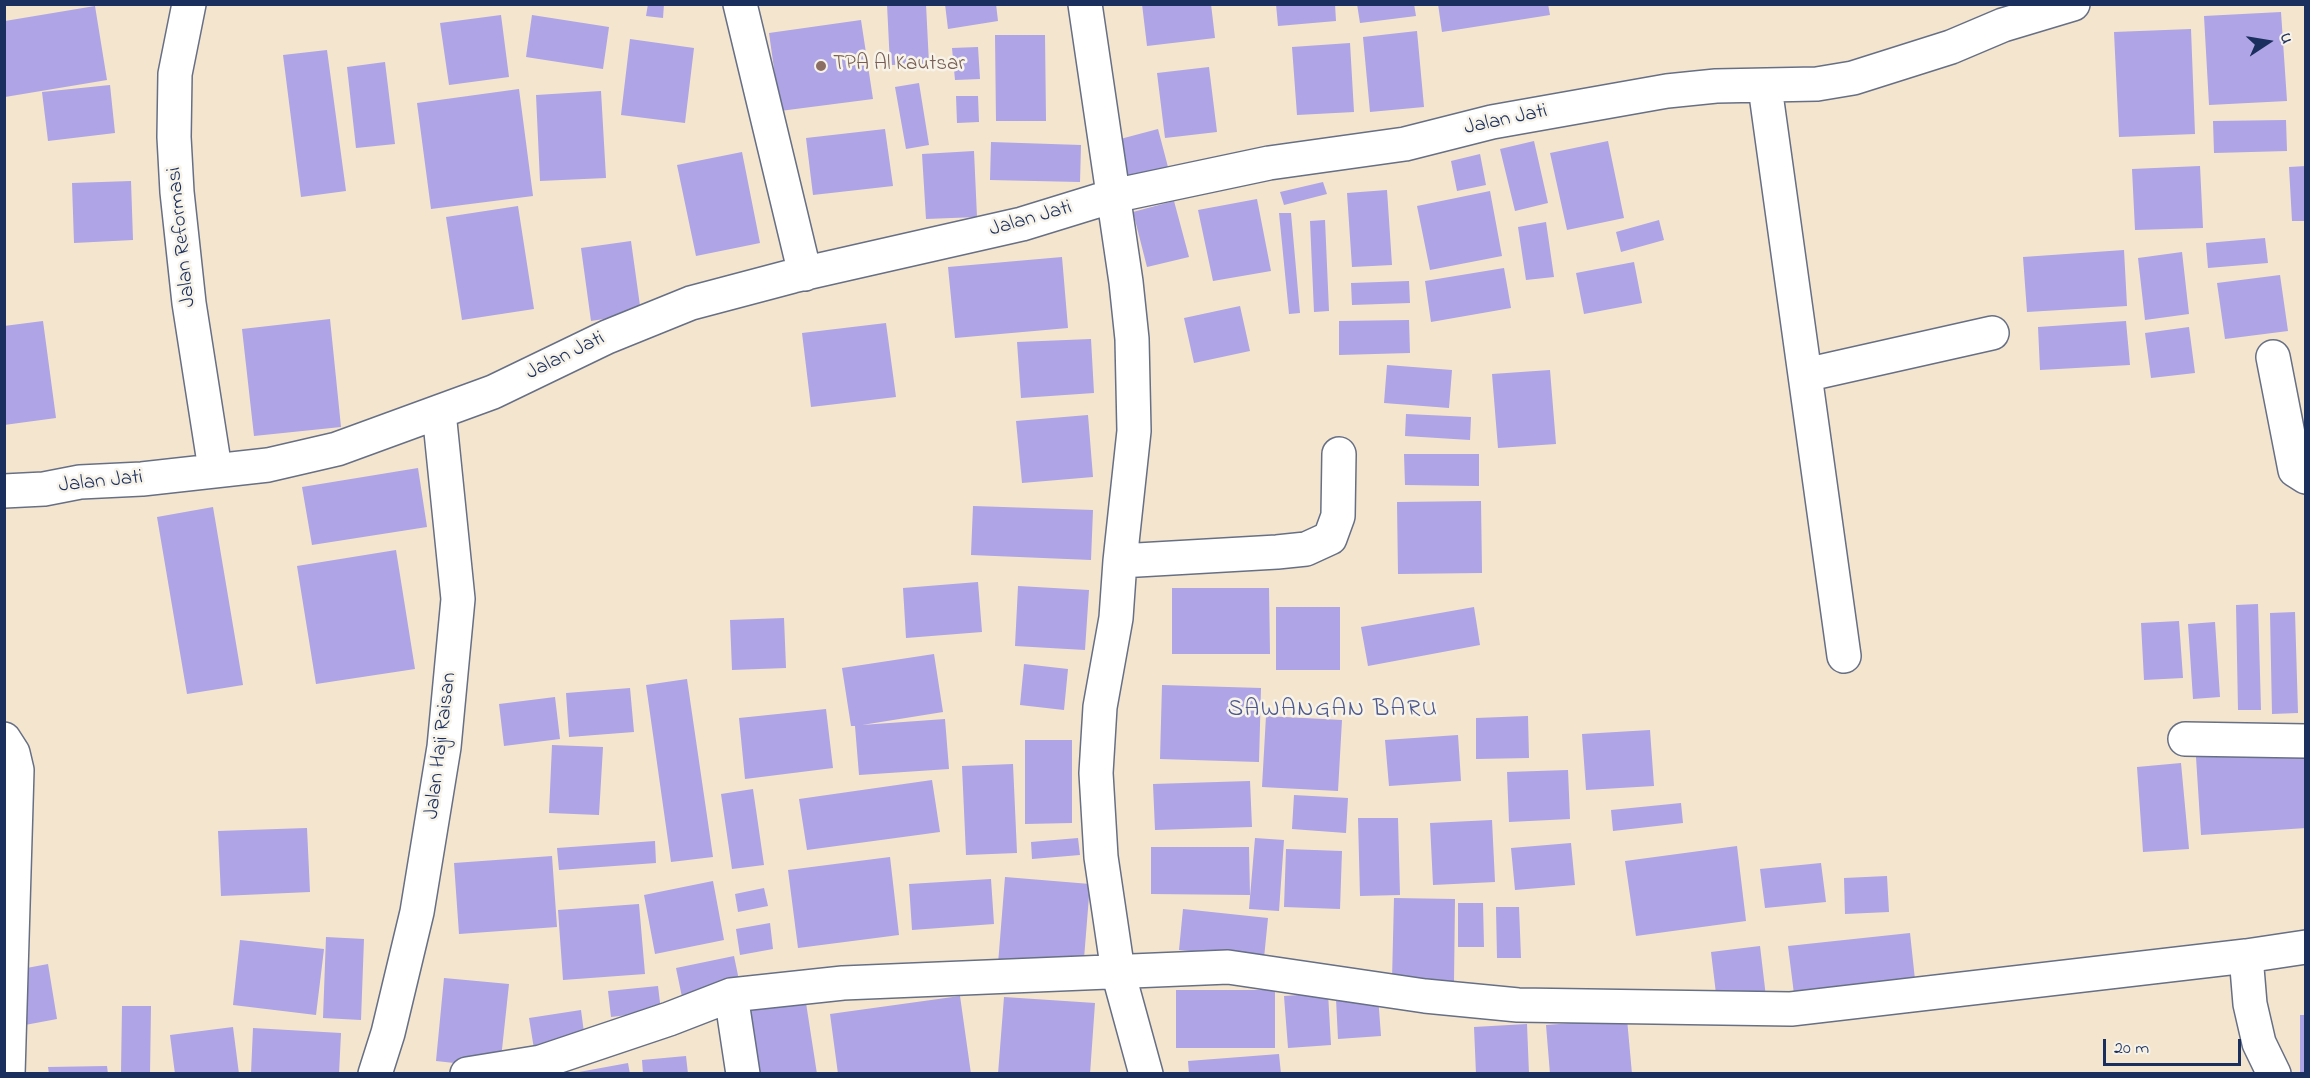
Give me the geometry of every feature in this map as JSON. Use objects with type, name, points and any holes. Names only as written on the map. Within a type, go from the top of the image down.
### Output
[{"type":"street","name":"Jalan Reformasi","points":[[189,4],[175,74],[175,170],[189,303],[215,469]]},
{"type":"street","points":[[740,4],[805,274]]},
{"type":"street","points":[[1085,4],[1126,282],[1132,339],[1134,408],[1134,431],[1116,618],[1100,707],[1096,773],[1101,857],[1118,972],[1146,1074]]},
{"type":"street","name":"Jalan Jati","points":[[4,491],[44,489],[80,482],[142,479],[215,469],[268,465],[337,449],[493,392],[607,337],[691,303],[1022,224],[1113,196],[1269,163],[1405,144],[1492,122],[1599,102],[1706,87],[1817,84],[1852,78],[1951,47],[2004,25],[2073,4]]},
{"type":"street","points":[[1766,87],[1844,656]]},
{"type":"street","points":[[1805,375],[1992,333]]},
{"type":"street","points":[[2273,357],[2295,470],[2306,477]]},
{"type":"street","name":"Jalan Haji Raisan","points":[[375,1074],[388,1033],[417,912],[444,747],[458,599],[439,412]]},
{"type":"street","points":[[1120,561],[1306,549],[1330,538],[1338,516],[1339,454]]},
{"type":"street","points":[[4,739],[13,753],[17,770],[8,1074]]},
{"type":"street","points":[[2185,739],[2306,741]]},
{"type":"street","points":[[467,1074],[541,1062],[669,1019],[731,995],[843,983],[1228,967],[1425,996],[1518,1005],[1791,1009],[2306,947]]},
{"type":"street","points":[[2246,956],[2250,1004],[2259,1043],[2274,1074]]},
{"type":"street","points":[[731,995],[743,1074]]},
{"type":"building","points":[[648,4],[664,4],[663,18],[646,16]]},
{"type":"building","points":[[887,4],[926,4],[929,64],[890,65]]},
{"type":"building","points":[[945,4],[996,4],[998,21],[948,29]]},
{"type":"building","points":[[1142,4],[1211,4],[1215,38],[1147,46]]},
{"type":"building","points":[[1276,4],[1335,4],[1336,21],[1278,26]]},
{"type":"building","points":[[1357,4],[1414,4],[1416,16],[1360,23]]},
{"type":"building","points":[[1438,4],[1548,4],[1550,15],[1442,32]]},
{"type":"building","points":[[95,6],[107,80],[5,97],[5,21]]},
{"type":"building","points":[[2281,12],[2287,101],[2209,105],[2204,16]]},
{"type":"building","points":[[501,15],[509,77],[449,85],[440,23]]},
{"type":"building","points":[[532,15],[609,27],[603,69],[526,57]]},
{"type":"building","name":"TPA Al Kautsar","points":[[861,20],[873,99],[780,111],[769,33]]},
{"type":"building","points":[[2191,29],[2195,134],[2119,137],[2114,32]]},
{"type":"building","points":[[1417,31],[1424,107],[1370,112],[1363,37]]},
{"type":"building","points":[[995,35],[1045,35],[1046,121],[996,121]]},
{"type":"building","points":[[630,39],[694,48],[685,123],[621,115]]},
{"type":"building","points":[[1350,43],[1354,112],[1297,115],[1292,47]]},
{"type":"building","points":[[978,47],[980,79],[955,80],[952,48]]},
{"type":"building","points":[[327,50],[346,191],[301,197],[283,55]]},
{"type":"building","points":[[385,62],[395,144],[356,148],[347,67]]},
{"type":"building","points":[[1209,67],[1217,132],[1165,138],[1157,73]]},
{"type":"building","points":[[919,83],[929,145],[906,149],[895,87]]},
{"type":"building","points":[[110,85],[115,133],[48,141],[42,92]]},
{"type":"building","points":[[519,89],[533,196],[431,209],[417,103]]},
{"type":"building","points":[[601,91],[606,178],[540,181],[536,95]]},
{"type":"building","points":[[956,96],[978,96],[979,122],[957,123]]},
{"type":"building","points":[[2286,120],[2287,151],[2214,153],[2213,121]]},
{"type":"building","points":[[885,129],[893,186],[813,195],[806,138]]},
{"type":"building","points":[[1158,129],[1168,167],[1119,180],[1109,142]]},
{"type":"building","points":[[1534,141],[1548,203],[1515,211],[1500,149]]},
{"type":"building","points":[[1608,141],[1624,218],[1567,230],[1550,153]]},
{"type":"building","points":[[991,142],[1081,145],[1080,182],[990,180]]},
{"type":"building","points":[[974,151],[977,217],[926,219],[922,154]]},
{"type":"building","points":[[742,152],[760,243],[696,256],[677,165]]},
{"type":"building","points":[[1480,154],[1486,185],[1457,191],[1451,161]]},
{"type":"building","points":[[2200,166],[2203,228],[2135,230],[2132,169]]},
{"type":"building","points":[[2306,166],[2306,221],[2292,221],[2289,167]]},
{"type":"building","points":[[131,181],[133,240],[74,243],[72,183]]},
{"type":"building","points":[[1323,182],[1327,194],[1284,205],[1280,192]]},
{"type":"building","points":[[1387,190],[1392,265],[1352,267],[1347,193]]},
{"type":"building","points":[[1490,191],[1502,256],[1430,270],[1417,206]]},
{"type":"building","points":[[1257,199],[1271,271],[1213,281],[1198,210]]},
{"type":"building","points":[[1174,201],[1189,257],[1147,267],[1133,212]]},
{"type":"building","points":[[518,206],[534,309],[462,320],[446,217]]},
{"type":"building","points":[[1279,213],[1291,213],[1300,313],[1289,314]]},
{"type":"building","points":[[1325,220],[1329,311],[1314,312],[1310,221]]},
{"type":"building","points":[[1659,220],[1664,240],[1621,252],[1616,232]]},
{"type":"building","points":[[1546,222],[1554,277],[1526,280],[1518,227]]},
{"type":"building","points":[[2265,238],[2268,263],[2208,268],[2206,243]]},
{"type":"building","points":[[631,241],[641,313],[591,321],[581,248]]},
{"type":"building","points":[[2124,250],[2127,306],[2027,312],[2023,257]]},
{"type":"building","points":[[2182,252],[2189,314],[2145,320],[2138,258]]},
{"type":"building","points":[[1062,257],[1068,328],[955,338],[948,267]]},
{"type":"building","points":[[1634,262],[1642,303],[1584,314],[1576,273]]},
{"type":"building","points":[[1504,268],[1511,308],[1431,322],[1425,281]]},
{"type":"building","points":[[2280,275],[2288,331],[2225,339],[2217,283]]},
{"type":"building","points":[[1409,281],[1410,303],[1352,305],[1351,283]]},
{"type":"building","points":[[1240,306],[1250,351],[1194,363],[1184,318]]},
{"type":"building","points":[[330,319],[341,427],[254,436],[242,329]]},
{"type":"building","points":[[1409,320],[1410,353],[1339,355],[1339,321]]},
{"type":"building","points":[[43,321],[56,418],[4,425],[4,326]]},
{"type":"building","points":[[2126,321],[2130,365],[2040,370],[2038,327]]},
{"type":"building","points":[[886,323],[896,397],[811,407],[802,333]]},
{"type":"building","points":[[2189,327],[2195,373],[2151,378],[2145,333]]},
{"type":"building","points":[[1091,339],[1094,393],[1021,398],[1017,342]]},
{"type":"building","points":[[1387,365],[1452,370],[1449,408],[1384,403]]},
{"type":"building","points":[[1550,370],[1556,444],[1498,448],[1492,374]]},
{"type":"building","points":[[1406,414],[1471,417],[1470,440],[1405,436]]},
{"type":"building","points":[[1088,415],[1093,477],[1022,483],[1016,421]]},
{"type":"building","points":[[1404,454],[1479,454],[1479,486],[1405,485]]},
{"type":"building","points":[[418,468],[427,527],[312,545],[302,487]]},
{"type":"building","points":[[1481,501],[1482,573],[1398,574],[1397,502]]},
{"type":"building","points":[[973,506],[1093,510],[1091,560],[971,555]]},
{"type":"building","points":[[213,507],[243,685],[187,694],[157,517]]},
{"type":"building","points":[[396,550],[415,669],[316,684],[297,566]]},
{"type":"building","points":[[978,582],[982,632],[906,638],[903,588]]},
{"type":"building","points":[[1018,586],[1089,590],[1085,650],[1015,646]]},
{"type":"building","points":[[1172,588],[1269,588],[1270,654],[1172,654]]},
{"type":"building","points":[[2258,604],[2261,710],[2238,710],[2236,605]]},
{"type":"building","points":[[1276,607],[1340,607],[1340,670],[1276,670]]},
{"type":"building","points":[[1474,607],[1480,645],[1368,666],[1361,627]]},
{"type":"building","points":[[2295,612],[2298,713],[2272,714],[2270,613]]},
{"type":"building","points":[[784,618],[786,668],[732,670],[730,620]]},
{"type":"building","points":[[2179,621],[2183,678],[2144,680],[2141,623]]},
{"type":"building","points":[[2215,622],[2220,697],[2193,699],[2188,624]]},
{"type":"building","points":[[934,654],[943,712],[862,725],[945,719],[949,769],[859,775],[855,726],[851,726],[842,668]]},
{"type":"building","points":[[1024,664],[1068,669],[1064,710],[1020,705]]},
{"type":"building","points":[[687,679],[713,857],[671,862],[646,685]]},
{"type":"building","points":[[1162,685],[1261,688],[1259,762],[1160,759]]},
{"type":"building","points":[[630,688],[634,732],[569,737],[566,693]]},
{"type":"building","points":[[555,697],[560,739],[504,746],[499,704]]},
{"type":"building","points":[[826,709],[833,768],[745,779],[739,718]]},
{"type":"building","points":[[1266,716],[1342,720],[1338,791],[1262,787]]},
{"type":"building","points":[[1528,716],[1529,758],[1476,759],[1476,718]]},
{"type":"building","points":[[1650,730],[1654,786],[1586,790],[1582,734]]},
{"type":"building","points":[[1458,735],[1461,781],[1389,786],[1385,740]]},
{"type":"building","points":[[1025,740],[1072,740],[1072,823],[1025,824]]},
{"type":"building","points":[[552,745],[603,747],[599,815],[549,813]]},
{"type":"building","points":[[2306,750],[2306,828],[2201,835],[2196,757]]},
{"type":"building","points":[[2181,763],[2189,849],[2143,852],[2137,767]]},
{"type":"building","points":[[1013,764],[1017,853],[966,855],[962,766]]},
{"type":"building","points":[[1568,770],[1570,819],[1509,822],[1507,772]]},
{"type":"building","points":[[932,780],[940,832],[807,850],[799,799]]},
{"type":"building","points":[[1250,781],[1252,827],[1155,830],[1153,784]]},
{"type":"building","points":[[753,789],[764,865],[732,869],[721,794]]},
{"type":"building","points":[[1294,795],[1348,798],[1346,833],[1292,829]]},
{"type":"building","points":[[1681,803],[1683,823],[1613,831],[1611,810]]},
{"type":"building","points":[[1358,818],[1398,818],[1400,895],[1360,896]]},
{"type":"building","points":[[1492,820],[1495,882],[1433,885],[1430,823]]},
{"type":"building","points":[[307,828],[310,892],[221,896],[218,831]]},
{"type":"building","points":[[1078,838],[1080,855],[1032,859],[1031,842]]},
{"type":"building","points":[[1255,838],[1284,840],[1279,911],[1249,909]]},
{"type":"building","points":[[655,841],[656,863],[559,870],[557,848]]},
{"type":"building","points":[[1571,843],[1575,885],[1515,890],[1511,848]]},
{"type":"building","points":[[1737,846],[1746,921],[1636,936],[1625,861]]},
{"type":"building","points":[[1151,847],[1249,847],[1250,895],[1151,894]]},
{"type":"building","points":[[1286,849],[1342,851],[1340,909],[1284,907]]},
{"type":"building","points":[[552,856],[557,927],[459,934],[454,863]]},
{"type":"building","points":[[890,857],[899,935],[798,948],[788,870]]},
{"type":"building","points":[[1821,863],[1826,902],[1765,908],[1760,869]]},
{"type":"building","points":[[1887,876],[1889,912],[1845,914],[1844,878]]},
{"type":"building","points":[[1005,877],[1090,884],[1083,971],[998,964]]},
{"type":"building","points":[[991,879],[994,924],[912,930],[909,884]]},
{"type":"building","points":[[713,881],[724,940],[655,954],[644,895]]},
{"type":"building","points":[[764,888],[768,906],[738,912],[735,894]]},
{"type":"building","points":[[1394,898],[1455,899],[1454,982],[1392,980]]},
{"type":"building","points":[[1458,903],[1483,903],[1484,947],[1458,947]]},
{"type":"building","points":[[639,904],[645,974],[563,980],[558,910]]},
{"type":"building","points":[[1496,907],[1519,907],[1521,958],[1497,958]]},
{"type":"building","points":[[1183,909],[1268,918],[1264,958],[1179,950]]},
{"type":"building","points":[[770,923],[773,949],[740,955],[736,929]]},
{"type":"building","points":[[1910,933],[1916,989],[1795,1002],[1788,946]]},
{"type":"building","points":[[326,937],[364,939],[361,1020],[323,1018]]},
{"type":"building","points":[[240,940],[324,949],[316,1015],[233,1005]]},
{"type":"building","points":[[1760,946],[1766,997],[1717,1002],[1711,952]]},
{"type":"building","points":[[734,956],[740,985],[682,997],[676,968]]},
{"type":"building","points":[[48,964],[57,1019],[25,1025],[16,970]]},
{"type":"building","points":[[444,978],[509,984],[500,1068],[436,1061]]},
{"type":"building","points":[[658,986],[661,1011],[611,1017],[608,991]]},
{"type":"building","points":[[804,990],[817,1074],[750,1074],[740,1000]]},
{"type":"building","points":[[1176,990],[1275,990],[1275,1048],[1176,1048]]},
{"type":"building","points":[[1328,993],[1331,1045],[1288,1048],[1284,996]]},
{"type":"building","points":[[960,996],[971,1074],[838,1074],[830,1014]]},
{"type":"building","points":[[1378,996],[1381,1036],[1338,1039],[1336,999]]},
{"type":"building","points":[[1004,997],[1095,1003],[1090,1074],[998,1074]]},
{"type":"building","points":[[122,1006],[151,1006],[150,1074],[121,1074]]},
{"type":"building","points":[[581,1010],[585,1040],[534,1049],[529,1018]]},
{"type":"building","points":[[2300,1015],[2306,1015],[2306,1074],[2300,1074]]},
{"type":"building","points":[[1627,1019],[1632,1074],[1550,1074],[1546,1025]]},
{"type":"building","points":[[1527,1024],[1529,1074],[1476,1074],[1474,1027]]},
{"type":"building","points":[[233,1027],[239,1074],[175,1074],[170,1035]]},
{"type":"building","points":[[253,1028],[341,1033],[339,1074],[251,1074]]},
{"type":"building","points":[[1279,1054],[1281,1074],[1189,1074],[1188,1061]]},
{"type":"building","points":[[686,1056],[688,1074],[643,1074],[642,1060]]},
{"type":"building","points":[[628,1063],[630,1074],[579,1074],[579,1072]]},
{"type":"building","points":[[107,1066],[108,1074],[49,1074],[48,1067]]},
{"type":"place","name":"TPA Al Kautsar","points":[[821,66]]},
{"type":"district","name":"SAWANGAN BARU","points":[[1333,711]]}]
